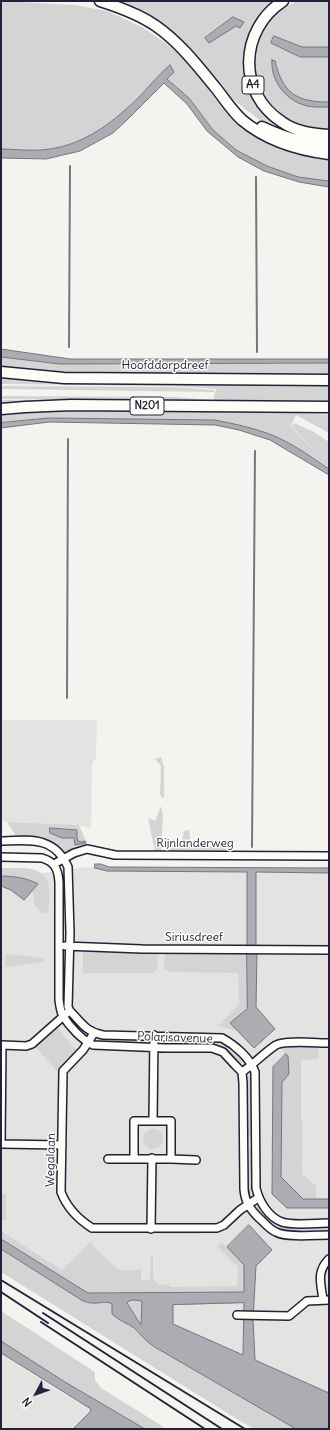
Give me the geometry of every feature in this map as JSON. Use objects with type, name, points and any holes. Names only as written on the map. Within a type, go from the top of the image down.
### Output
[{"type":"highway","name":"A4","points":[[100,1],[136,14],[155,25],[189,56],[226,99],[256,124],[270,131],[327,151]]},
{"type":"highway","name":"A4","points":[[284,1],[265,17],[251,44],[249,60],[253,85],[256,93],[267,109],[284,124],[305,132],[329,135]]},
{"type":"highway","name":"Hoofddorpdreef","points":[[1,372],[64,378],[329,380]]},
{"type":"highway","name":"N201","points":[[1,409],[31,406],[71,405],[329,407]]},
{"type":"street","points":[[1,841],[34,840],[50,845],[64,858],[68,867],[68,1007],[89,1031],[94,1033]]},
{"type":"street","name":"Rijnlanderweg","points":[[54,864],[80,851],[87,850],[115,855],[329,856]]},
{"type":"street","points":[[1,856],[42,858],[49,860],[54,864],[58,871],[60,1011],[88,1043]]},
{"type":"street","name":"Siriusdreef","points":[[60,946],[142,949],[329,950]]},
{"type":"street","points":[[62,1144],[1,1144],[2,1045],[26,1046],[32,1044],[70,1011]]},
{"type":"street","name":"Polarisavenue","points":[[94,1033],[103,1035],[154,1035],[222,1038],[230,1042],[253,1065]]},
{"type":"street","name":"Wegalaan","points":[[94,1033],[88,1043],[63,1071],[61,1192],[65,1202],[79,1220],[92,1228],[221,1228],[247,1205],[258,1198]]},
{"type":"street","points":[[153,1121],[154,1035]]},
{"type":"street","name":"Polarisavenue","points":[[88,1043],[93,1046],[103,1047],[212,1048],[223,1052],[242,1072]]},
{"type":"street","points":[[329,1043],[290,1043],[277,1045],[242,1072],[244,1083],[244,1189],[247,1205],[269,1228],[277,1233],[285,1235],[329,1235]]},
{"type":"street","points":[[253,1065],[256,1082],[256,1188],[258,1198],[268,1211],[281,1222],[329,1223]]},
{"type":"street","points":[[134,1158],[134,1121],[171,1121],[171,1158]]},
{"type":"street","points":[[244,1142],[256,1142]]},
{"type":"street","points":[[108,1158],[171,1158],[196,1160]]},
{"type":"street","points":[[151,1229],[152,1158]]},
{"type":"street","points":[[237,1315],[261,1317],[289,1316],[308,1301],[326,1300],[320,1278],[322,1266],[329,1259]]},
{"type":"shaded area","points":[[1,1],[75,5],[107,11],[142,27],[181,56],[223,106],[248,129],[329,158],[329,181],[298,177],[267,166],[236,150],[213,130],[189,98],[161,73],[135,100],[108,124],[77,141],[60,147],[41,150],[1,149]]},
{"type":"shaded area","points":[[112,1],[279,1],[247,51],[268,113],[329,137],[329,143],[291,136],[263,123],[234,100],[175,35]]},
{"type":"shaded area","points":[[297,1],[329,1],[329,47],[302,47],[274,36],[271,43],[300,57],[329,57],[329,102],[307,100],[293,94],[282,81],[275,61],[271,65],[291,98],[308,106],[329,107],[329,129],[305,127],[291,121],[279,113],[269,102],[261,89],[256,75],[254,61],[256,46],[261,32],[268,22],[277,14]]},
{"type":"shaded area","points":[[233,17],[244,22],[240,28],[236,26],[209,43],[205,38]]},
{"type":"shaded area","points":[[274,36],[302,47],[329,47],[329,57],[300,57],[271,43]]},
{"type":"shaded area","points":[[272,60],[275,61],[282,81],[293,94],[308,100],[329,102],[329,107],[308,106],[289,97],[279,86],[273,74]]},
{"type":"shaded area","points":[[170,65],[174,72],[167,79],[189,98],[213,130],[236,150],[267,166],[298,177],[329,181],[329,187],[299,182],[264,171],[238,157],[207,131],[187,104],[164,83],[113,133],[80,151],[46,159],[1,158],[1,149],[41,150],[56,148],[94,133],[117,117]]},
{"type":"shaded area","points":[[1,349],[70,359],[329,359],[329,363],[60,364],[1,357]]},
{"type":"shaded area","points":[[1,357],[61,364],[329,363],[329,375],[63,374],[1,366]]},
{"type":"shaded area","points":[[1,378],[36,382],[66,383],[329,385],[329,404],[1,406],[1,400],[213,402],[216,389],[174,386],[1,384]]},
{"type":"shaded area","points":[[1,386],[174,387],[214,390],[214,392],[1,389]]},
{"type":"shaded area","points":[[1,396],[173,397],[212,401],[1,399]]},
{"type":"shaded area","points":[[29,409],[252,410],[329,415],[329,433],[296,415],[291,426],[317,454],[292,426],[294,423],[314,432],[329,442],[329,469],[299,450],[215,420],[49,418],[1,423],[1,412]]},
{"type":"shaded area","points":[[49,418],[215,420],[244,426],[279,438],[301,450],[329,469],[329,475],[270,440],[239,430],[215,425],[49,422],[1,428],[1,423]]},
{"type":"shaded area","points":[[1,720],[97,720],[96,758],[92,763],[91,828],[79,825],[7,822],[1,820]]},
{"type":"shaded area","points":[[161,757],[164,767],[164,799],[160,795],[161,766],[155,759]]},
{"type":"shaded area","points":[[161,806],[163,815],[161,852],[155,852],[148,818],[155,821]]},
{"type":"shaded area","points":[[7,822],[79,825],[88,846],[70,852],[65,852],[50,841],[37,837],[16,836]],"holes":[[[50,828],[77,830],[78,841],[81,842],[75,841],[74,838],[62,838],[50,833]]]},
{"type":"shaded area","points":[[50,828],[77,830],[78,841],[85,841],[86,843],[75,845],[74,838],[62,838],[50,833]]},
{"type":"shaded area","points":[[189,830],[191,846],[232,847],[232,852],[169,852],[170,848],[181,845],[184,831]]},
{"type":"shaded area","points":[[95,864],[101,864],[109,867],[329,868],[329,873],[256,872],[256,946],[247,946],[247,872],[107,871],[95,868]]},
{"type":"shaded area","points":[[87,867],[329,870],[329,1427],[174,1337],[1,1244],[1,879]]},
{"type":"shaded area","points":[[1,868],[30,869],[42,874],[50,889],[48,912],[42,914],[35,905],[32,891],[38,884],[29,880],[11,876],[1,876]]},
{"type":"shaded area","points":[[1,876],[11,876],[29,880],[38,884],[24,900],[11,890],[1,886]]},
{"type":"shaded area","points":[[158,951],[157,970],[153,973],[83,973],[83,952]]},
{"type":"shaded area","points":[[165,951],[247,951],[247,1009],[231,1023],[238,1031],[218,1026],[239,1004],[238,973],[170,972],[164,968]]},
{"type":"shaded area","points":[[247,951],[257,952],[256,1007],[275,1029],[254,1048],[230,1023],[247,1009]]},
{"type":"shaded area","points":[[6,954],[44,958],[43,962],[5,967]]},
{"type":"shaded area","points":[[56,1027],[77,1051],[62,1067],[60,1075],[35,1046]]},
{"type":"shaded area","points":[[100,1037],[146,1038],[145,1044],[97,1042]]},
{"type":"shaded area","points":[[161,1038],[218,1040],[244,1061],[240,1065],[223,1048],[161,1046]]},
{"type":"shaded area","points":[[282,1047],[318,1047],[319,1059],[301,1060],[301,1120],[303,1121],[302,1174],[316,1186],[316,1199],[303,1199],[281,1177],[282,1082],[286,1065]]},
{"type":"shaded area","points":[[286,1054],[288,1056],[289,1074],[282,1082],[281,1177],[303,1199],[329,1199],[329,1208],[287,1208],[272,1194],[273,1067]]},
{"type":"shaded area","points":[[252,1075],[252,1135],[249,1137],[246,1135],[246,1080],[247,1076]]},
{"type":"shaded area","points":[[153,1129],[160,1132],[163,1139],[160,1146],[153,1149],[146,1146],[143,1139],[146,1132]]},
{"type":"shaded area","points":[[246,1150],[252,1151],[252,1191],[251,1196],[249,1197],[246,1195]]},
{"type":"shaded area","points":[[1,1194],[6,1194],[6,1220],[2,1220],[1,1231]]},
{"type":"shaded area","points":[[260,1205],[277,1222],[284,1226],[329,1226],[329,1233],[287,1233],[277,1230],[255,1209]]},
{"type":"shaded area","points":[[249,1225],[272,1250],[256,1266],[253,1320],[255,1360],[329,1393],[329,1429],[296,1429],[153,1346],[134,1328],[112,1314],[112,1304],[107,1302],[91,1303],[83,1301],[1,1249],[1,1239],[88,1293],[244,1292],[244,1265],[227,1247]],"holes":[[[134,1300],[142,1301],[141,1325],[127,1303]],[[244,1303],[243,1355],[173,1324],[173,1305]]]},
{"type":"shaded area","points":[[1,1231],[62,1270],[93,1240],[91,1244],[116,1268],[125,1270],[141,1269],[141,1280],[150,1280],[151,1256],[153,1256],[153,1279],[160,1285],[169,1283],[170,1287],[237,1286],[238,1267],[217,1246],[221,1242],[244,1265],[244,1292],[88,1293],[1,1239]]},
{"type":"shaded area","points":[[155,1232],[202,1232],[202,1234],[155,1234]]},
{"type":"shaded area","points":[[1,1249],[83,1301],[91,1303],[107,1302],[112,1304],[112,1310],[153,1346],[296,1429],[254,1429],[235,1418],[1,1272]]},
{"type":"shaded area","points":[[134,1300],[142,1301],[142,1326],[127,1303]]},
{"type":"shaded area","points":[[1,1311],[95,1372],[95,1380],[101,1388],[167,1429],[145,1429],[65,1382],[1,1341]]},
{"type":"shaded area","points":[[1,1341],[65,1382],[145,1429],[73,1429],[90,1412],[91,1409],[1,1353]]},
{"type":"shaded area","points":[[1,1354],[62,1393],[94,1411],[79,1429],[1,1429]]},
{"type":"waterway","points":[[69,347],[70,166]]},
{"type":"waterway","points":[[256,177],[257,352]]},
{"type":"waterway","points":[[67,698],[68,439]]},
{"type":"waterway","points":[[252,847],[255,451]]},
{"type":"railway","points":[[1,1280],[245,1429]]},
{"type":"railway","points":[[1,1292],[48,1323]]},
{"type":"railway","points":[[43,1313],[222,1429]]},
{"type":"railway","points":[[41,1322],[205,1429]]}]
